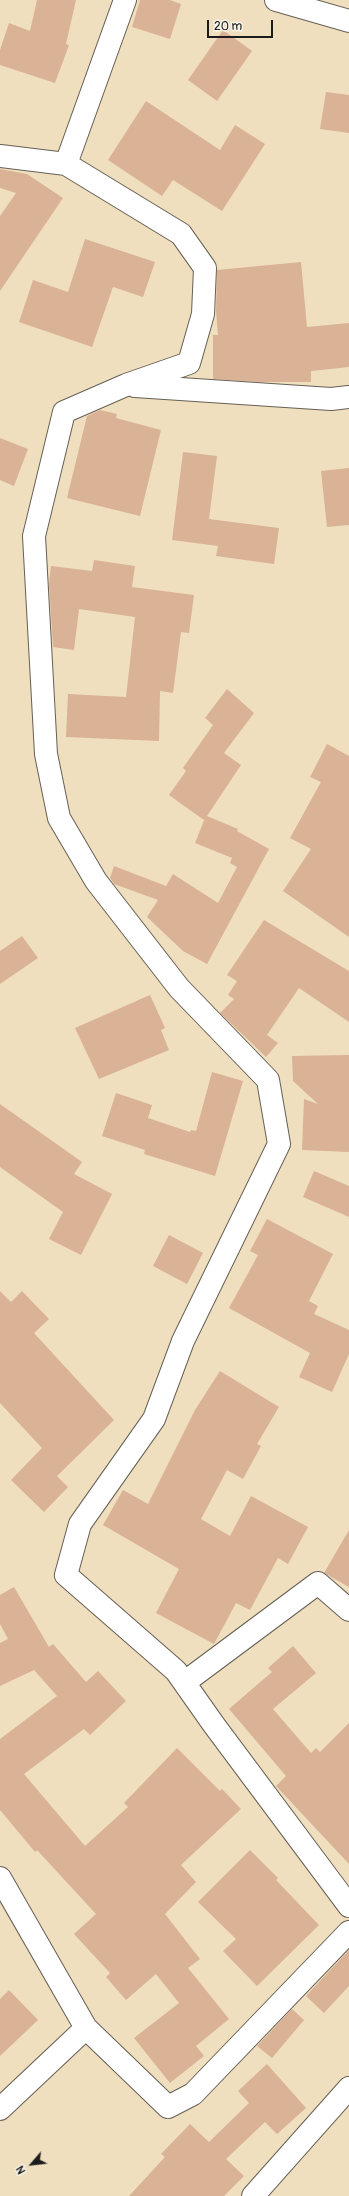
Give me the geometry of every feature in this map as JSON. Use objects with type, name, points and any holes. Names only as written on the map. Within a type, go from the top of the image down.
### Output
[{"type":"street","points":[[66,164],[125,0]]},
{"type":"street","points":[[276,0],[349,21]]},
{"type":"street","points":[[0,156],[66,164],[181,234],[204,268],[203,314],[189,363],[126,385],[64,412],[34,536],[46,754],[59,818],[96,881],[179,988],[268,1080],[279,1144],[183,1341],[154,1419],[80,1524],[66,1575],[176,1670],[214,1725],[349,1906]]},
{"type":"street","points":[[126,385],[331,399],[349,397]]},
{"type":"street","points":[[185,1682],[318,1583],[349,1610]]},
{"type":"street","points":[[3,1891],[86,2028],[168,2107],[193,2094],[349,1932]]},
{"type":"street","points":[[0,2109],[86,2028]]},
{"type":"street","points":[[253,2196],[349,2088]]},
{"type":"building","points":[[37,0],[76,0],[66,44],[69,45],[55,83],[0,65],[0,50],[9,23],[30,31]]},
{"type":"building","points":[[140,0],[170,0],[181,4],[170,39],[132,27]]},
{"type":"building","points":[[223,30],[252,51],[217,101],[188,80]]},
{"type":"building","points":[[326,92],[349,95],[349,133],[320,129]]},
{"type":"building","points":[[146,101],[220,150],[235,125],[265,144],[222,211],[173,180],[162,196],[108,160]]},
{"type":"building","points":[[0,169],[27,174],[63,198],[0,291],[0,216],[16,193],[0,188]]},
{"type":"building","points":[[85,239],[155,262],[143,297],[113,287],[92,347],[19,322],[33,280],[68,292]]},
{"type":"building","points":[[301,262],[307,327],[349,323],[349,367],[311,371],[311,382],[260,382],[213,379],[213,335],[218,335],[216,311],[217,270]]},
{"type":"building","points":[[100,410],[117,414],[116,418],[161,430],[140,516],[67,498],[87,416]]},
{"type":"building","points":[[0,438],[28,449],[14,486],[0,480]]},
{"type":"building","points":[[183,452],[217,456],[209,519],[279,528],[274,564],[216,556],[218,546],[172,540]]},
{"type":"building","points":[[349,468],[349,525],[327,527],[321,471]]},
{"type":"building","points":[[94,560],[135,566],[132,587],[194,595],[189,633],[181,632],[173,693],[160,691],[159,741],[66,737],[68,694],[126,697],[135,617],[79,609],[74,650],[53,647],[49,583],[51,566],[92,571]]},
{"type":"building","points":[[227,689],[254,713],[224,753],[241,765],[207,816],[238,829],[237,831],[269,849],[207,964],[183,951],[147,917],[158,900],[114,884],[110,878],[114,866],[166,886],[173,874],[218,903],[237,867],[230,863],[232,858],[195,843],[205,818],[204,820],[169,795],[186,771],[183,768],[213,725],[205,718]]},
{"type":"building","points":[[327,744],[349,756],[349,937],[283,891],[311,849],[290,838],[321,782],[310,777]]},
{"type":"building","points":[[264,920],[349,971],[349,1022],[299,988],[267,1035],[278,1043],[266,1057],[220,1013],[234,999],[228,995],[237,981],[227,975]]},
{"type":"building","points":[[22,936],[38,958],[0,984],[0,951]]},
{"type":"building","points":[[150,995],[165,1028],[161,1030],[169,1050],[99,1079],[75,1028]]},
{"type":"building","points":[[349,1055],[349,1152],[302,1150],[304,1099],[318,1104],[293,1081],[292,1056]]},
{"type":"building","points":[[212,1072],[243,1081],[215,1176],[144,1154],[145,1150],[102,1136],[116,1093],[152,1105],[148,1118],[190,1132],[191,1130],[196,1131]]},
{"type":"building","points":[[0,1104],[82,1162],[74,1174],[112,1194],[81,1255],[49,1239],[63,1212],[0,1167]]},
{"type":"building","points":[[314,1171],[349,1186],[349,1217],[303,1197]]},
{"type":"building","points":[[267,1219],[333,1254],[309,1301],[318,1306],[314,1314],[349,1330],[349,1354],[332,1392],[299,1377],[310,1353],[229,1308],[258,1255],[250,1251]]},
{"type":"building","points":[[169,1235],[203,1253],[187,1284],[153,1266]]},
{"type":"building","points":[[0,1291],[11,1302],[22,1291],[49,1319],[34,1333],[114,1420],[57,1476],[68,1487],[44,1512],[11,1480],[42,1448],[0,1403]]},
{"type":"building","points":[[220,1371],[279,1407],[257,1444],[261,1446],[243,1479],[227,1470],[201,1519],[230,1536],[251,1496],[308,1527],[288,1564],[278,1558],[250,1610],[236,1603],[214,1644],[156,1613],[179,1569],[103,1525],[123,1490],[148,1504],[195,1410]]},
{"type":"building","points":[[349,1530],[349,1587],[324,1573]]},
{"type":"building","points":[[14,1587],[49,1647],[53,1644],[86,1682],[98,1671],[126,1701],[90,1735],[84,1729],[24,1774],[85,1846],[128,1807],[124,1803],[177,1748],[220,1791],[222,1789],[241,1809],[181,1865],[196,1882],[165,1914],[200,1959],[188,1968],[229,2019],[196,2046],[204,2056],[170,2083],[134,2038],[179,2003],[156,1974],[126,2000],[106,1977],[110,1973],[74,1934],[96,1914],[37,1850],[35,1852],[0,1810],[0,1739],[57,1696],[34,1670],[0,1686],[0,1643],[8,1639],[0,1624],[0,1595]]},
{"type":"building","points":[[293,1646],[316,1673],[273,1709],[311,1753],[316,1748],[320,1752],[349,1723],[349,1864],[276,1786],[286,1776],[229,1709],[272,1672],[268,1668]]},
{"type":"building","points":[[250,1850],[278,1878],[276,1880],[319,1925],[257,1986],[223,1951],[236,1939],[198,1902]]},
{"type":"building","points":[[349,1950],[349,1986],[324,2013],[306,1996]]},
{"type":"building","points":[[9,1990],[38,2020],[0,2056],[0,1999]]},
{"type":"building","points":[[292,2009],[304,2020],[272,2058],[257,2046]]},
{"type":"building","points":[[267,2064],[306,2108],[277,2134],[265,2122],[226,2159],[244,2176],[224,2196],[129,2196],[165,2157],[161,2154],[190,2124],[209,2142],[249,2103],[238,2091]]}]
